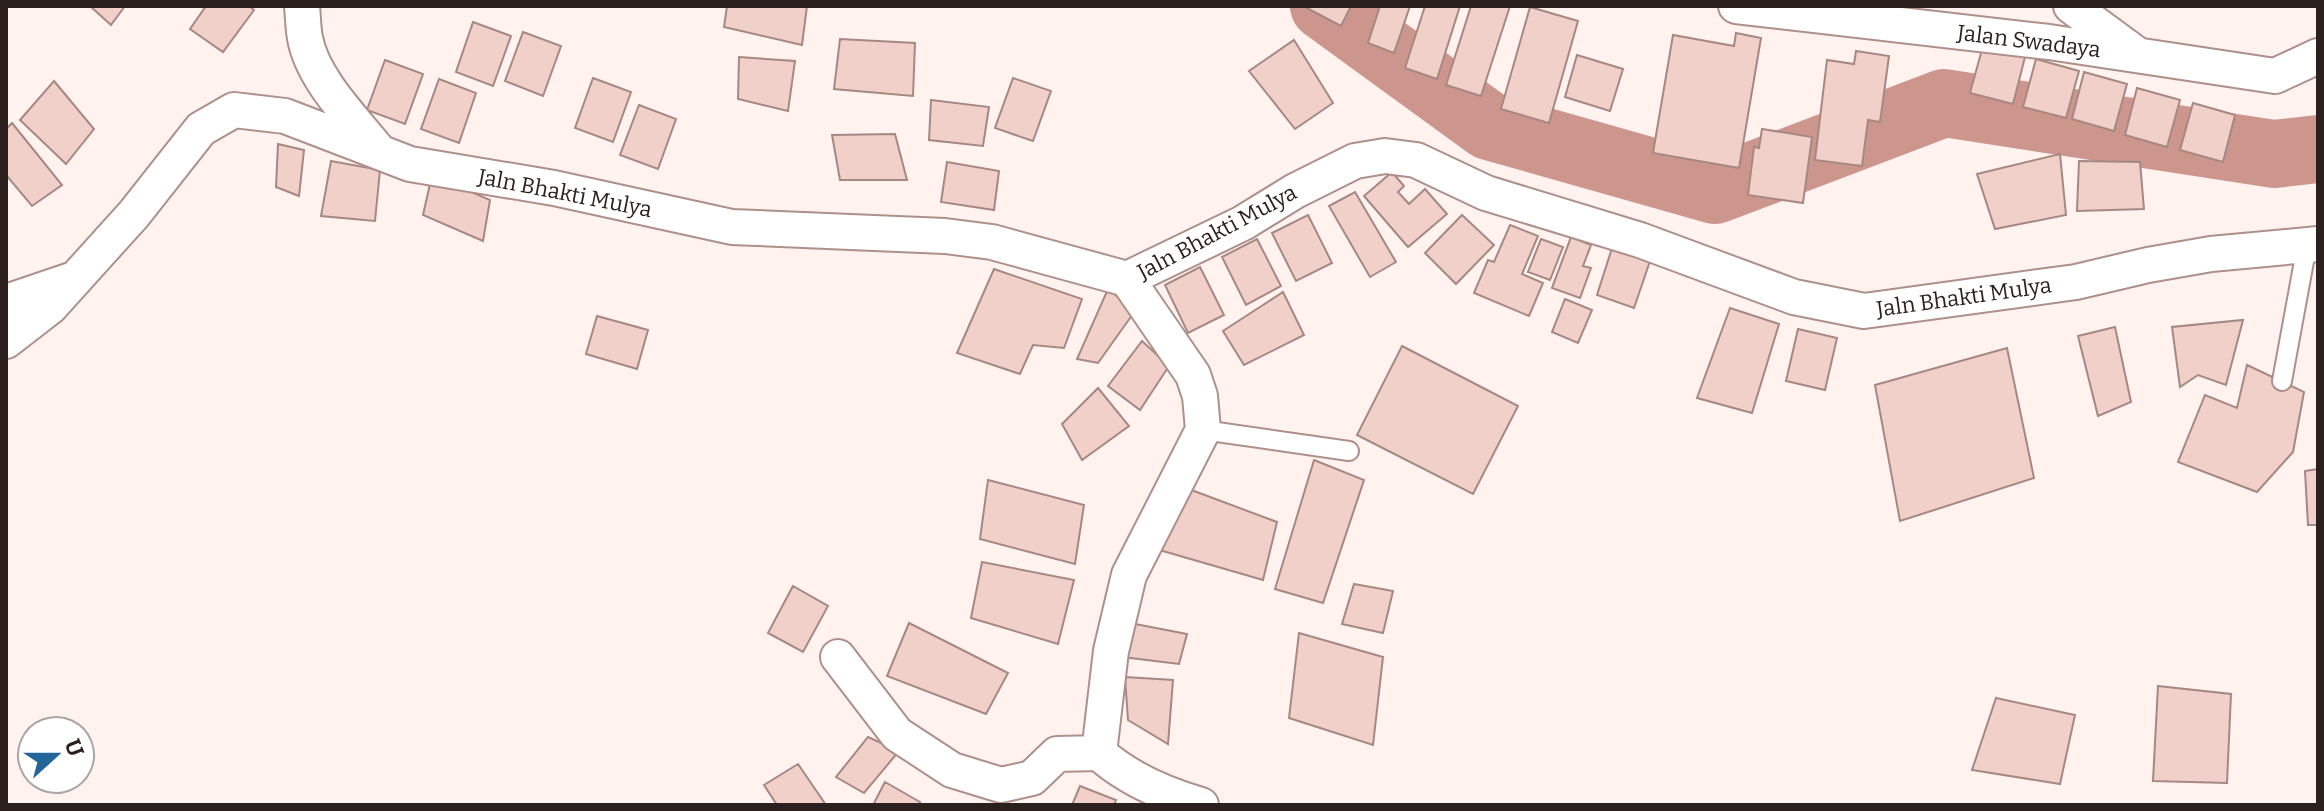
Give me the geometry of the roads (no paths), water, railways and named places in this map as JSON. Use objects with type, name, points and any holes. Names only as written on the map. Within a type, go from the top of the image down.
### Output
[{"type":"street","points":[[302,6],[305,40],[315,63],[332,94],[380,152]]},
{"type":"street","name":"Jalan Swadaya","points":[[1736,6],[2049,42],[2275,76],[2318,56]]},
{"type":"street","points":[[2071,6],[2140,56]]},
{"type":"street","name":"Jaln Bhakti Mulya","points":[[6,341],[50,307],[134,214],[201,129],[234,110],[285,116],[410,164],[554,188],[732,227],[992,242],[1127,279],[1243,223],[1295,191],[1355,161],[1385,156],[1416,160],[1486,193],[1640,240],[1794,297],[1864,311],[2076,282],[2211,254],[2313,244]]},
{"type":"street","points":[[6,302],[75,279]]},
{"type":"street","points":[[1099,753],[1111,651],[1129,575],[1203,430],[1200,396],[1193,375],[1127,279]]},
{"type":"street","points":[[838,657],[897,734],[952,770],[1000,795],[1032,778],[1057,754],[1099,753],[1120,772],[1201,805]]},
{"type":"lane","points":[[2282,381],[2313,244]]},
{"type":"lane","points":[[1203,430],[1349,451]]},
{"type":"waterway","points":[[1324,6],[1489,126],[1715,190],[1944,103],[2274,154],[2318,149]]}]
